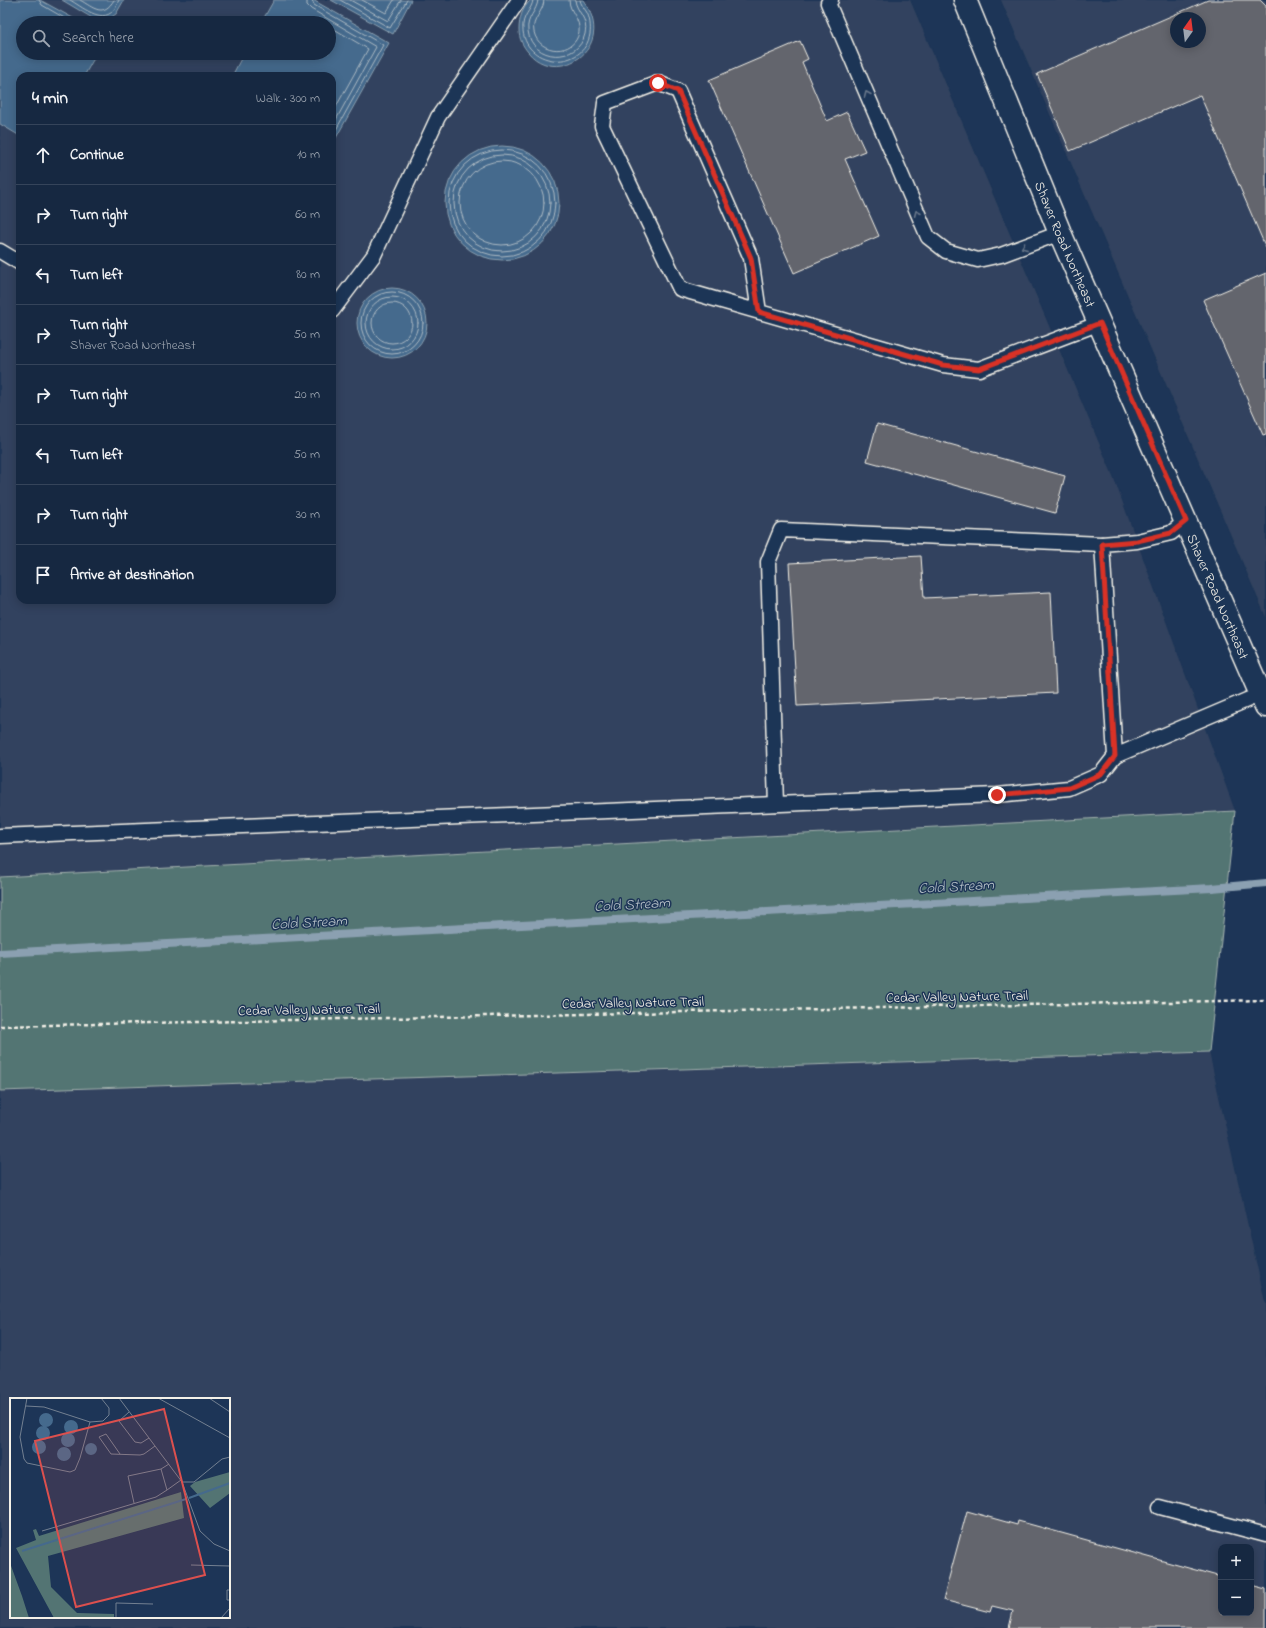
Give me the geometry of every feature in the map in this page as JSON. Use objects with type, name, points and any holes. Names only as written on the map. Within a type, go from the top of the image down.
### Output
[{"type":"street","name":"Shaver Road Northeast","points":[[965,0],[1060,233],[1264,700]]},
{"type":"lane","points":[[336,306],[374,255],[438,117],[519,0]]},
{"type":"lane","points":[[830,0],[828,3],[928,237],[946,252],[978,260],[1001,255],[1060,233]]},
{"type":"lane","points":[[759,312],[751,258],[678,91],[658,83],[605,103],[602,126],[680,290],[943,365],[979,369],[1100,323]]},
{"type":"lane","points":[[0,251],[16,261]]},
{"type":"lane","points":[[776,804],[768,562],[781,530],[1102,544],[1137,541],[1171,533],[1186,521]]},
{"type":"lane","points":[[1102,544],[1115,756]]},
{"type":"lane","points":[[0,836],[997,795],[1069,788],[1101,774],[1115,756],[1264,700]]},
{"type":"lane","points":[[1160,1507],[1266,1535]]},
{"type":"path","name":"Cedar Valley Nature Trail","points":[[0,1026],[1266,1000]]},
{"type":"shaded area","points":[[0,0],[910,0],[1113,476],[1235,811],[0,877]]},
{"type":"shaded area","points":[[1001,0],[1266,0],[1266,617]]},
{"type":"shaded area","points":[[1209,1052],[1266,1303],[1266,1628],[0,1628],[0,1091]]},
{"type":"green space","points":[[1235,811],[1209,1052],[0,1091],[0,877]]},
{"type":"water","points":[[0,0],[40,0],[69,16],[16,16],[16,60],[93,60],[86,72],[16,72],[16,134],[0,124]]},
{"type":"water","points":[[62,0],[124,0],[116,14],[113,16],[89,16]]},
{"type":"water","points":[[274,0],[313,0],[389,43],[336,138],[336,72],[234,72],[240,60],[336,60],[336,16],[265,16]]},
{"type":"water","points":[[331,0],[411,0],[393,34]]},
{"type":"water","points":[[531,0],[583,0],[592,18],[594,34],[589,47],[580,58],[567,64],[553,66],[540,62],[528,52],[523,45],[519,33],[519,26],[523,10]]},
{"type":"water","points":[[502,146],[513,147],[524,151],[534,156],[542,163],[549,171],[554,181],[558,192],[558,214],[554,225],[549,235],[542,243],[534,250],[524,255],[513,259],[502,260],[491,259],[480,255],[470,250],[462,243],[455,235],[450,225],[446,214],[445,203],[446,192],[450,181],[455,171],[462,163],[470,156],[480,151],[491,147]]},
{"type":"water","points":[[385,288],[399,288],[412,294],[421,303],[425,309],[427,323],[425,337],[417,348],[406,356],[399,358],[385,358],[378,356],[367,348],[359,337],[357,330],[357,316],[359,309],[367,298],[378,290]]},
{"type":"building","points":[[1208,0],[1260,0],[1266,6],[1266,248],[1200,95],[1070,151],[1037,74],[1170,16],[1170,48],[1206,48],[1206,12],[1180,12]]},
{"type":"building","points":[[800,41],[808,59],[802,62],[827,121],[847,112],[865,151],[845,159],[879,236],[794,273],[709,80]]},
{"type":"building","points":[[1266,273],[1266,434],[1263,435],[1203,300]]},
{"type":"building","points":[[877,424],[1065,476],[1055,513],[867,461]]},
{"type":"building","points":[[921,556],[924,598],[1051,592],[1056,693],[797,706],[789,563]]},
{"type":"building","points":[[967,1511],[1017,1525],[1018,1521],[1218,1576],[1218,1616],[1254,1616],[1254,1586],[1266,1589],[1266,1628],[1009,1628],[1013,1611],[992,1606],[990,1612],[943,1600]]},
{"type":"waterway","name":"Cold Stream","points":[[0,953],[1212,888],[1266,883]]},
{"type":"route","points":[[658,83],[678,91],[751,258],[759,312],[943,365],[979,369],[1100,323],[1186,521],[1171,533],[1137,541],[1102,544],[1115,756],[1101,774],[1069,788],[997,795]]}]
